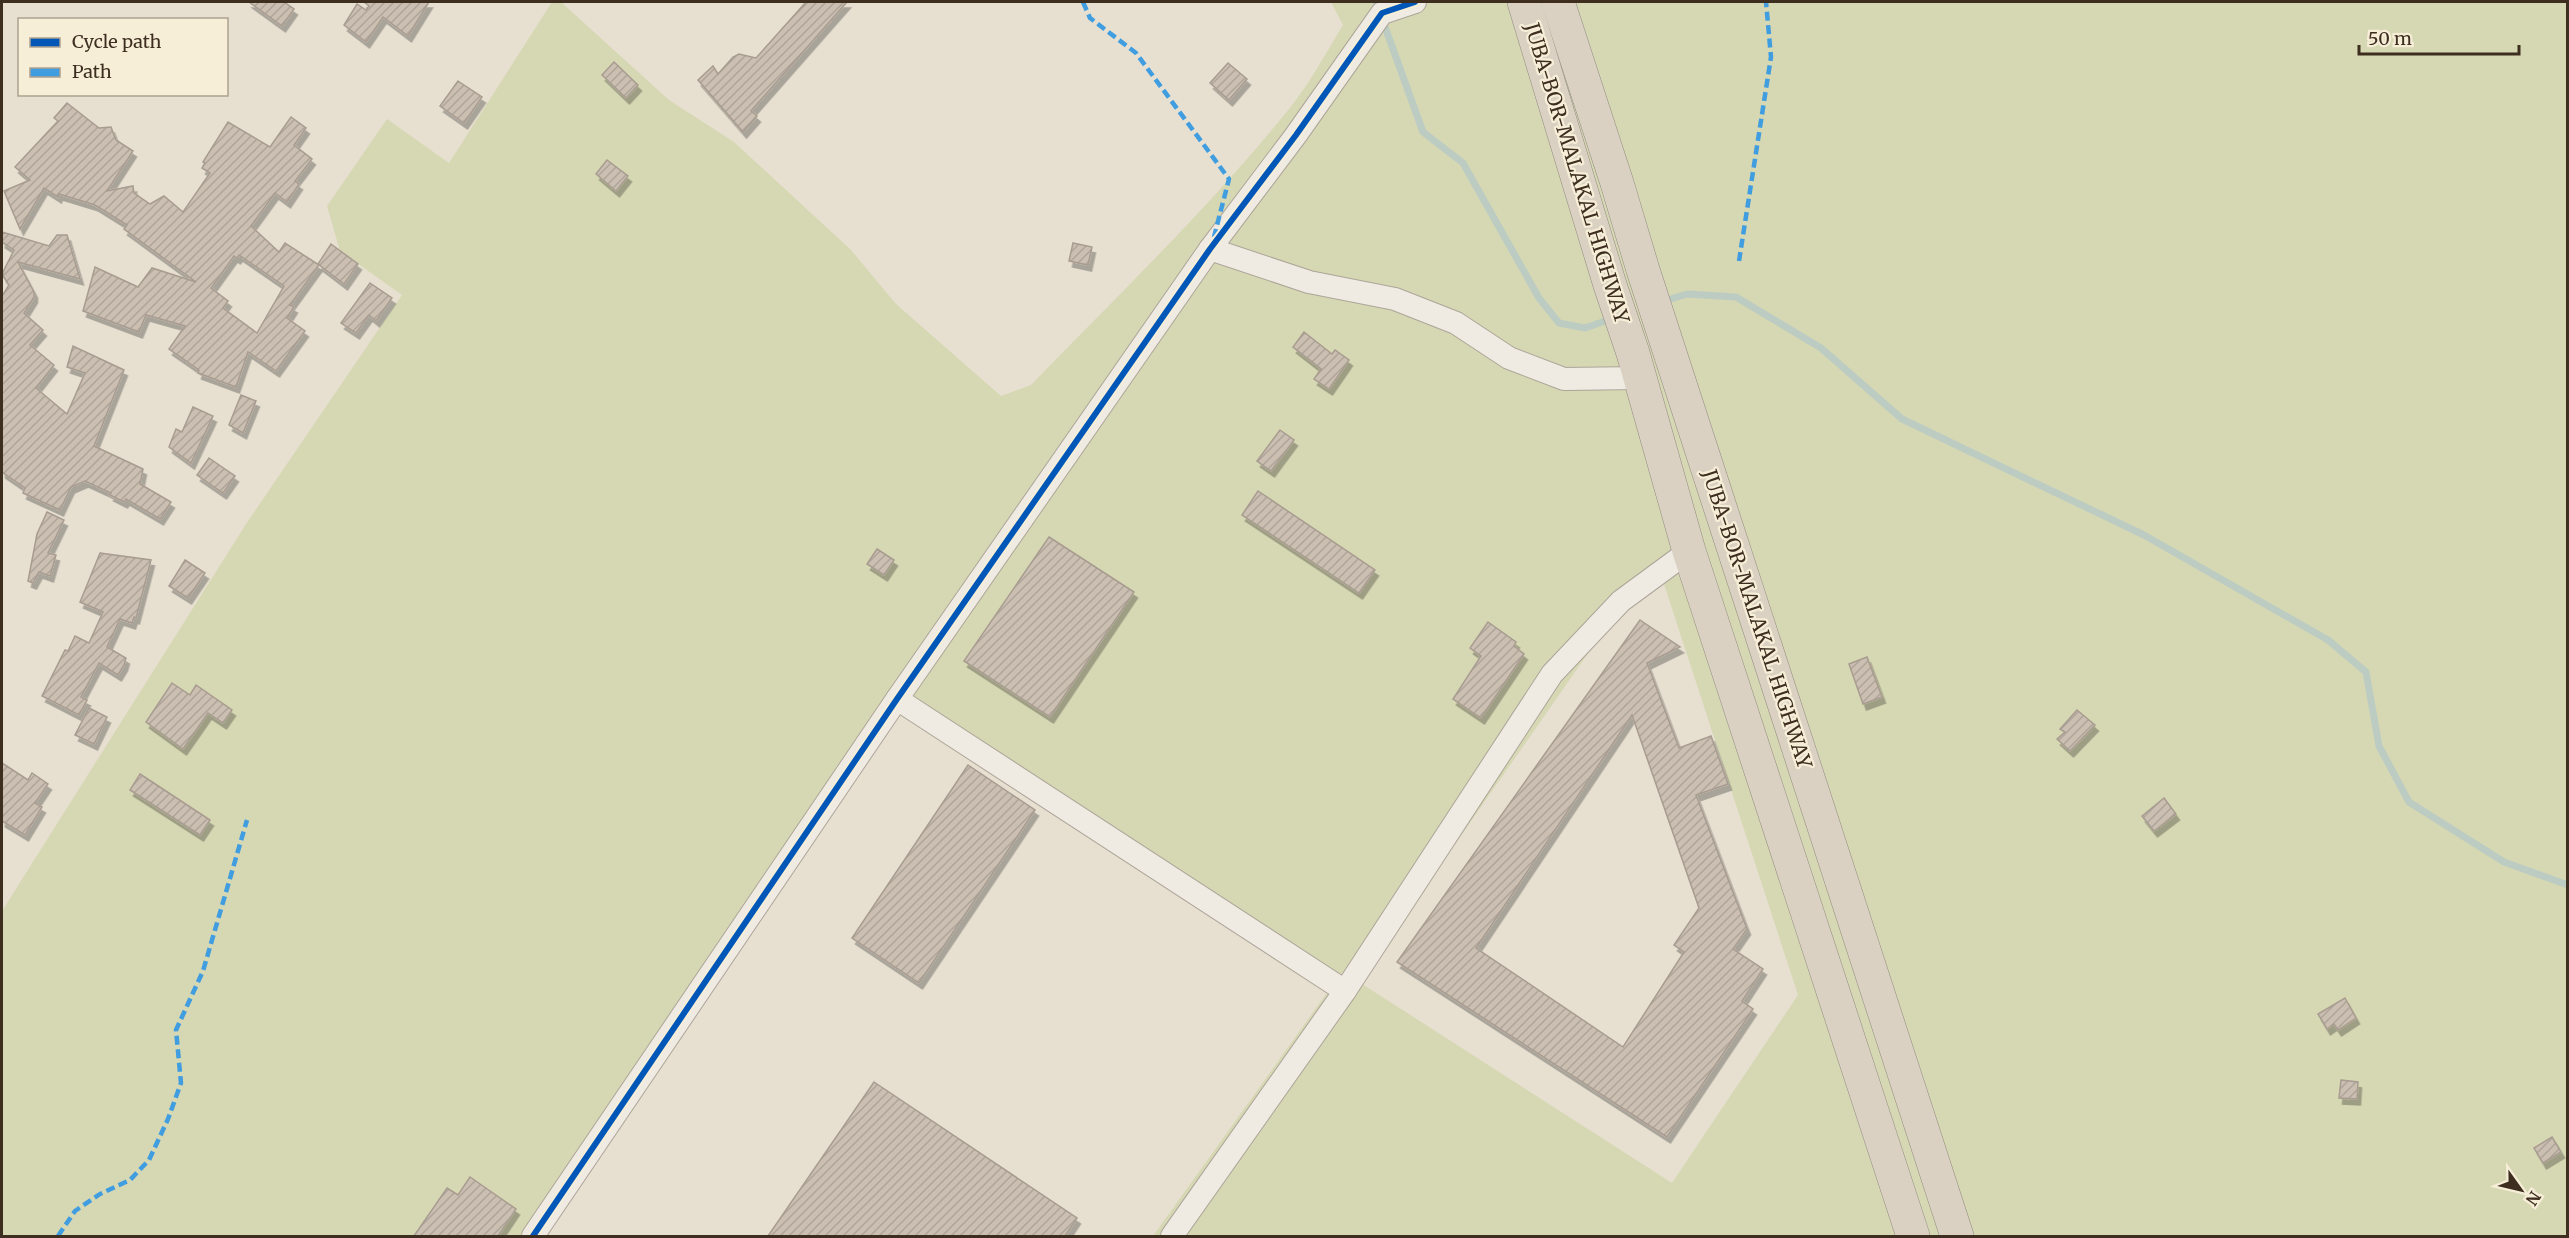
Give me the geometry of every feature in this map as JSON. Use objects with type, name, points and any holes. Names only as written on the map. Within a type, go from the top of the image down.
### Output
[{"type":"highway","name":"JUBA-BOR-MALAKAL HIGHWAY","points":[[1524,2],[1637,366],[1689,551],[1913,1236]]},
{"type":"highway","name":"JUBA-BOR-MALAKAL HIGHWAY","points":[[1558,2],[1957,1236]]},
{"type":"street","points":[[533,1236],[897,699],[1210,249],[1296,135],[1382,13],[1415,2]]},
{"type":"street","points":[[1210,249],[1309,282],[1395,299],[1456,323],[1509,358],[1564,379],[1637,366]]},
{"type":"street","points":[[1172,1236],[1345,992],[1552,674],[1621,601],[1689,551]]},
{"type":"street","points":[[897,699],[1345,992]]},
{"type":"green space","points":[[552,2],[561,2],[669,100],[734,142],[851,250],[896,304],[1001,396],[1031,385],[1163,250],[1259,145],[1304,89],[1343,25],[1331,2],[2567,2],[2567,1236],[1153,1236],[1329,990],[901,708],[545,1236],[2,1236],[2,911],[246,524],[402,295],[340,251],[327,206],[387,119],[449,163]],"holes":[[[1664,584],[1798,995],[1672,1183],[1359,982],[1623,603]]]},
{"type":"building","points":[[249,2],[284,2],[294,9],[282,26]]},
{"type":"building","points":[[364,2],[429,2],[408,36],[383,17],[366,42],[344,25],[357,4],[366,10],[369,6]]},
{"type":"building","points":[[806,2],[847,2],[751,111],[757,116],[743,132],[698,80],[713,66],[718,74],[733,57],[739,54],[756,58]]},
{"type":"building","points":[[614,62],[638,85],[626,98],[602,75]]},
{"type":"building","points":[[1228,63],[1247,79],[1229,100],[1210,83]]},
{"type":"building","points":[[458,81],[482,97],[464,123],[440,106]]},
{"type":"building","points":[[67,103],[99,128],[111,127],[116,140],[133,151],[107,191],[133,186],[134,193],[150,204],[164,196],[183,212],[210,173],[202,168],[205,163],[203,162],[228,122],[270,147],[291,117],[306,128],[294,145],[312,159],[295,181],[299,184],[287,202],[275,193],[251,226],[279,252],[285,243],[319,265],[290,305],[294,307],[287,318],[305,331],[276,371],[248,352],[236,387],[198,373],[199,370],[169,349],[185,326],[146,315],[139,332],[83,311],[95,267],[138,287],[152,268],[196,282],[124,229],[127,225],[95,205],[59,194],[58,197],[44,188],[20,229],[4,191],[30,180],[15,167],[58,121],[54,118]],"holes":[[[239,255],[284,286],[257,333],[223,308],[228,301],[211,288],[234,256],[237,258]]]},
{"type":"building","points":[[607,160],[628,176],[616,191],[596,174]]},
{"type":"building","points":[[2,232],[49,246],[57,235],[67,235],[80,279],[18,262],[34,292],[34,297],[24,313],[43,330],[30,345],[54,365],[36,388],[67,414],[85,373],[67,367],[73,346],[124,370],[94,446],[143,469],[140,484],[171,502],[160,519],[126,499],[124,502],[85,481],[71,487],[60,510],[23,493],[25,488],[2,472],[2,296],[9,285],[3,272],[14,250],[2,242]]},
{"type":"building","points":[[1073,243],[1092,247],[1088,265],[1069,261]]},
{"type":"building","points":[[331,244],[358,264],[344,284],[318,264]]},
{"type":"building","points":[[370,283],[392,298],[376,321],[369,315],[356,333],[341,323]]},
{"type":"building","points":[[1304,332],[1332,354],[1335,350],[1349,360],[1329,389],[1314,379],[1321,369],[1293,347]]},
{"type":"building","points":[[241,395],[256,401],[243,433],[229,425]]},
{"type":"building","points":[[193,407],[213,416],[191,463],[169,447],[176,429],[182,432]]},
{"type":"building","points":[[1280,430],[1294,440],[1271,471],[1257,461]]},
{"type":"building","points":[[209,458],[235,476],[223,493],[197,475]]},
{"type":"building","points":[[1258,491],[1375,570],[1359,593],[1242,515]]},
{"type":"building","points":[[47,512],[64,520],[48,553],[56,555],[50,576],[39,572],[33,583],[28,581],[37,534]]},
{"type":"building","points":[[1049,537],[1134,592],[1050,717],[964,661]]},
{"type":"building","points":[[877,549],[894,560],[884,575],[867,564]]},
{"type":"building","points":[[100,553],[151,560],[136,618],[134,617],[132,623],[120,619],[107,647],[126,658],[124,665],[118,675],[99,663],[81,697],[87,700],[79,715],[42,696],[65,650],[68,651],[75,636],[89,643],[103,612],[80,602]]},
{"type":"building","points":[[185,560],[205,573],[188,598],[169,586]]},
{"type":"building","points":[[1640,620],[1680,647],[1647,663],[1679,748],[1711,736],[1728,784],[1696,795],[1747,929],[1733,949],[1763,969],[1742,1001],[1753,1009],[1667,1137],[1397,962]],"holes":[[[1632,715],[1699,908],[1674,945],[1684,952],[1623,1047],[1476,948]]]},
{"type":"building","points":[[1488,622],[1516,642],[1514,646],[1524,654],[1481,718],[1453,699],[1481,656],[1470,648]]},
{"type":"building","points":[[1867,657],[1882,697],[1863,704],[1849,664]]},
{"type":"building","points":[[172,683],[190,695],[196,685],[232,710],[223,723],[208,713],[183,749],[146,722]]},
{"type":"building","points":[[89,708],[107,717],[94,744],[75,735]]},
{"type":"building","points":[[2077,710],[2095,725],[2070,751],[2057,739],[2065,732],[2060,729]]},
{"type":"building","points":[[2,763],[28,780],[32,773],[48,784],[35,803],[42,807],[25,835],[2,821]]},
{"type":"building","points":[[968,765],[1035,810],[919,983],[852,938]]},
{"type":"building","points":[[140,774],[210,820],[200,835],[130,790]]},
{"type":"building","points":[[2164,798],[2176,814],[2154,831],[2142,816]]},
{"type":"building","points":[[2345,998],[2356,1018],[2338,1030],[2334,1024],[2327,1029],[2318,1014]]},
{"type":"building","points":[[2341,1080],[2358,1082],[2357,1099],[2339,1098]]},
{"type":"building","points":[[874,1082],[1077,1218],[1065,1236],[768,1236]]},
{"type":"building","points":[[2552,1137],[2561,1152],[2543,1163],[2534,1148]]},
{"type":"building","points":[[470,1177],[516,1209],[498,1236],[414,1236],[447,1188],[458,1195]]},
{"type":"waterway","points":[[1376,2],[1423,132],[1463,163],[1539,298],[1559,323],[1585,328],[1611,319]]},
{"type":"waterway","points":[[1661,302],[1687,294],[1736,297],[1821,348],[1902,419],[2144,535],[2328,640],[2366,672],[2379,746],[2409,802],[2504,862],[2568,885]]},
{"type":"marked path","points":[[1083,2],[1090,18],[1136,53],[1229,179],[1214,237]]},
{"type":"marked path","points":[[1739,261],[1771,57],[1766,2]]},
{"type":"marked path","points":[[58,1236],[75,1211],[100,1194],[130,1180],[149,1160],[168,1119],[181,1083],[176,1030],[203,971],[247,820]]},
{"type":"cycle path","points":[[533,1236],[897,699],[1210,249],[1296,135],[1382,13],[1415,2]]}]
